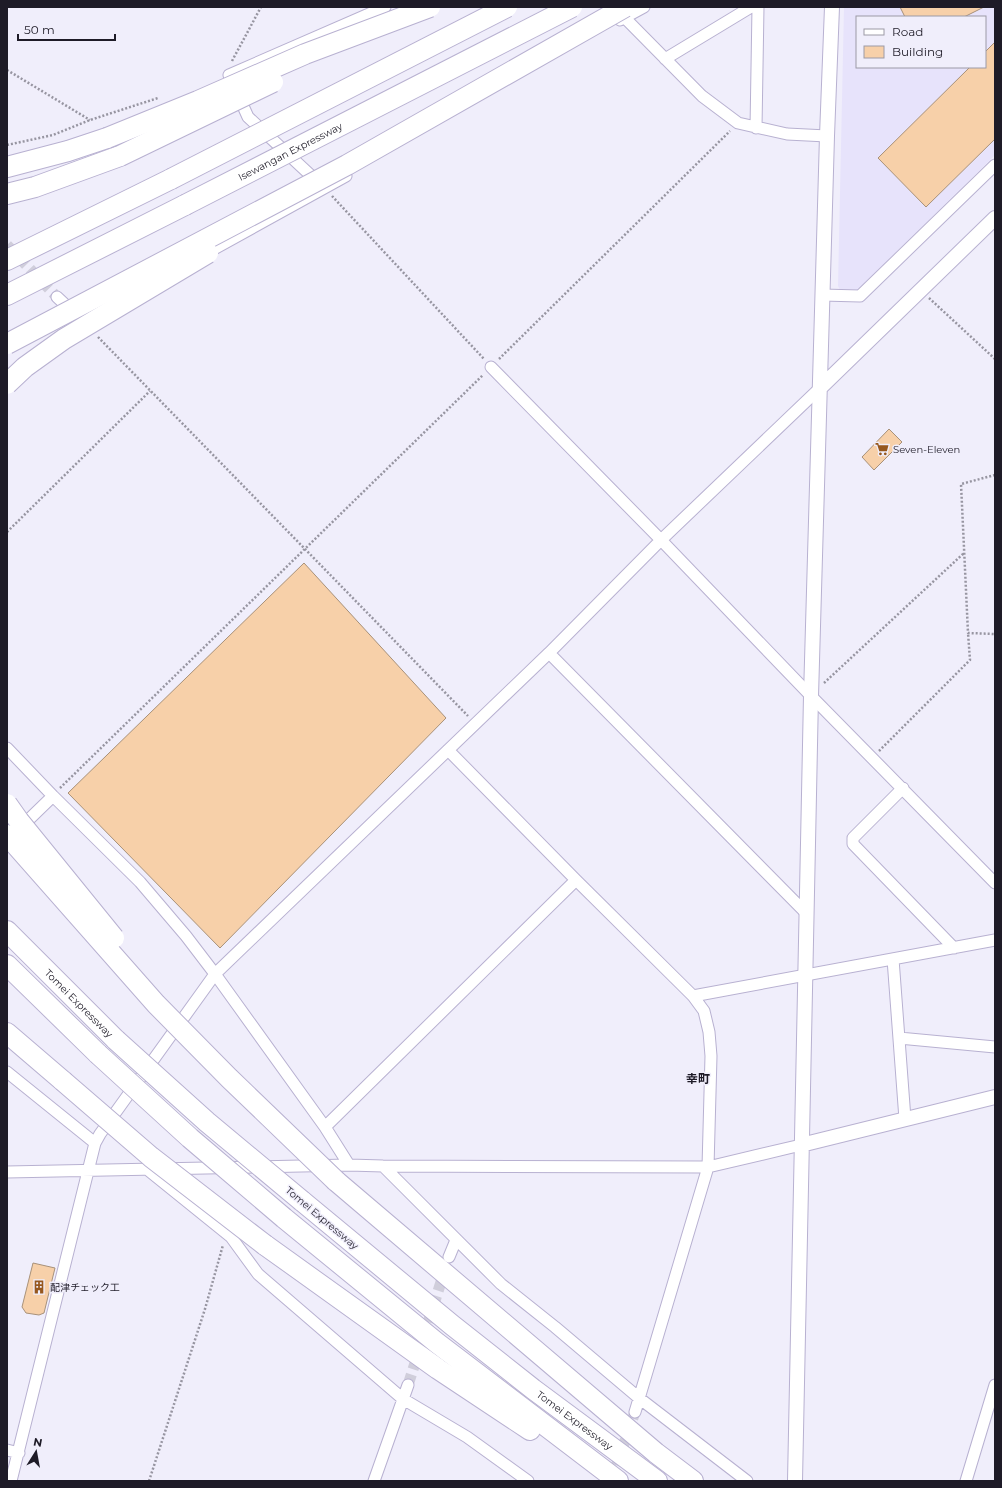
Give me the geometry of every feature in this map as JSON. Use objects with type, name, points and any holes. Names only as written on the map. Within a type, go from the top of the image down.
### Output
[{"type":"highway","points":[[7,260],[171,179],[508,7]]},
{"type":"highway","name":"Isewangan Expressway","points":[[7,295],[185,206],[572,7]]},
{"type":"highway","points":[[7,167],[68,151],[107,138],[198,101],[305,54],[428,8]]},
{"type":"highway","points":[[7,194],[35,187],[120,156],[428,8]]},
{"type":"highway","points":[[7,344],[346,165],[625,12]]},
{"type":"highway","points":[[7,384],[25,367],[64,339],[213,250],[346,165]]},
{"type":"highway","points":[[7,804],[18,821],[230,1078]]},
{"type":"highway","points":[[7,835],[156,1004],[336,1181],[656,1454],[693,1481]]},
{"type":"highway","name":"Tomei Expressway","points":[[7,931],[116,1040],[206,1122],[533,1390],[657,1481]]},
{"type":"highway","points":[[7,965],[98,1054],[190,1138],[284,1218],[438,1343],[618,1481]]},
{"type":"highway","points":[[7,1029],[37,1059]]},
{"type":"highway","points":[[7,1033],[151,1157],[265,1245],[438,1369],[606,1481]]},
{"type":"street","points":[[324,189],[248,118],[229,75],[385,7]]},
{"type":"street","points":[[614,7],[625,12],[665,59],[702,96],[738,124],[787,134],[827,136]]},
{"type":"street","points":[[7,378],[82,321],[324,189],[625,12],[644,7]]},
{"type":"street","points":[[665,59],[750,7]]},
{"type":"street","points":[[756,128],[758,7]]},
{"type":"street","points":[[795,1481],[811,696],[822,295],[832,7]]},
{"type":"street","points":[[822,295],[860,296],[995,165]]},
{"type":"street","points":[[11,1481],[95,1143],[215,974],[549,653],[661,540],[995,218]]},
{"type":"street","points":[[57,297],[82,321]]},
{"type":"street","points":[[492,367],[811,696],[873,757],[995,883]]},
{"type":"street","points":[[549,653],[806,913]]},
{"type":"street","points":[[7,748],[140,882],[186,936],[325,1127],[349,1165]]},
{"type":"street","points":[[448,750],[693,996],[704,1011],[710,1040],[711,1056],[708,1167],[635,1412]]},
{"type":"street","points":[[903,788],[853,838],[853,844],[954,948]]},
{"type":"street","points":[[7,841],[53,796]]},
{"type":"street","points":[[325,1127],[576,880]]},
{"type":"street","points":[[693,996],[995,940]]},
{"type":"street","points":[[893,960],[905,1119]]},
{"type":"street","points":[[899,1038],[995,1047]]},
{"type":"street","points":[[7,1072],[95,1143]]},
{"type":"street","points":[[7,1172],[349,1165],[708,1167],[995,1097]]},
{"type":"street","points":[[383,1166],[501,1284],[555,1327],[639,1398],[747,1481]]},
{"type":"street","points":[[148,1170],[231,1237],[258,1274],[403,1399],[467,1437],[528,1481]]},
{"type":"street","points":[[449,1257],[456,1240]]},
{"type":"street","points":[[374,1481],[408,1385]]},
{"type":"street","points":[[966,1481],[995,1385]]},
{"type":"street","points":[[7,1450],[19,1453]]},
{"type":"path","points":[[229,75],[232,58],[261,7]]},
{"type":"path","points":[[7,70],[90,120],[53,135],[7,145]]},
{"type":"path","points":[[53,796],[738,124]]},
{"type":"path","points":[[324,189],[492,367]]},
{"type":"path","points":[[921,291],[995,359]]},
{"type":"path","points":[[82,321],[304,550],[475,723]]},
{"type":"path","points":[[7,532],[150,391]]},
{"type":"path","points":[[873,757],[970,660],[961,484],[995,475]]},
{"type":"path","points":[[811,696],[964,552]]},
{"type":"path","points":[[968,633],[995,634]]},
{"type":"path","points":[[149,1481],[204,1309],[226,1233]]},
{"type":"shaded area","points":[[844,7],[995,7],[995,155],[857,290],[840,290],[838,286]]},
{"type":"building","points":[[900,7],[984,7],[966,16],[904,16]]},
{"type":"building","points":[[995,42],[995,139],[926,207],[878,158],[969,68],[986,68],[986,51]]},
{"type":"building","name":"Seven-Eleven","points":[[889,429],[902,442],[874,470],[862,457]]},
{"type":"building","points":[[304,563],[446,718],[220,948],[68,793]]},
{"type":"building","name":"配津チェック工","points":[[33,1263],[55,1268],[44,1313],[39,1315],[26,1313],[22,1307]]},
{"type":"tunnel","points":[[7,245],[57,297]]},
{"type":"tunnel","points":[[408,1385],[449,1257]]},
{"type":"tunnel","points":[[611,1481],[635,1412]]},
{"type":"place","name":"Seven-Eleven","points":[[882,449]]},
{"type":"place","name":"配津チェック工","points":[[39,1287]]},
{"type":"district","name":"幸町","points":[[698,1078]]}]
